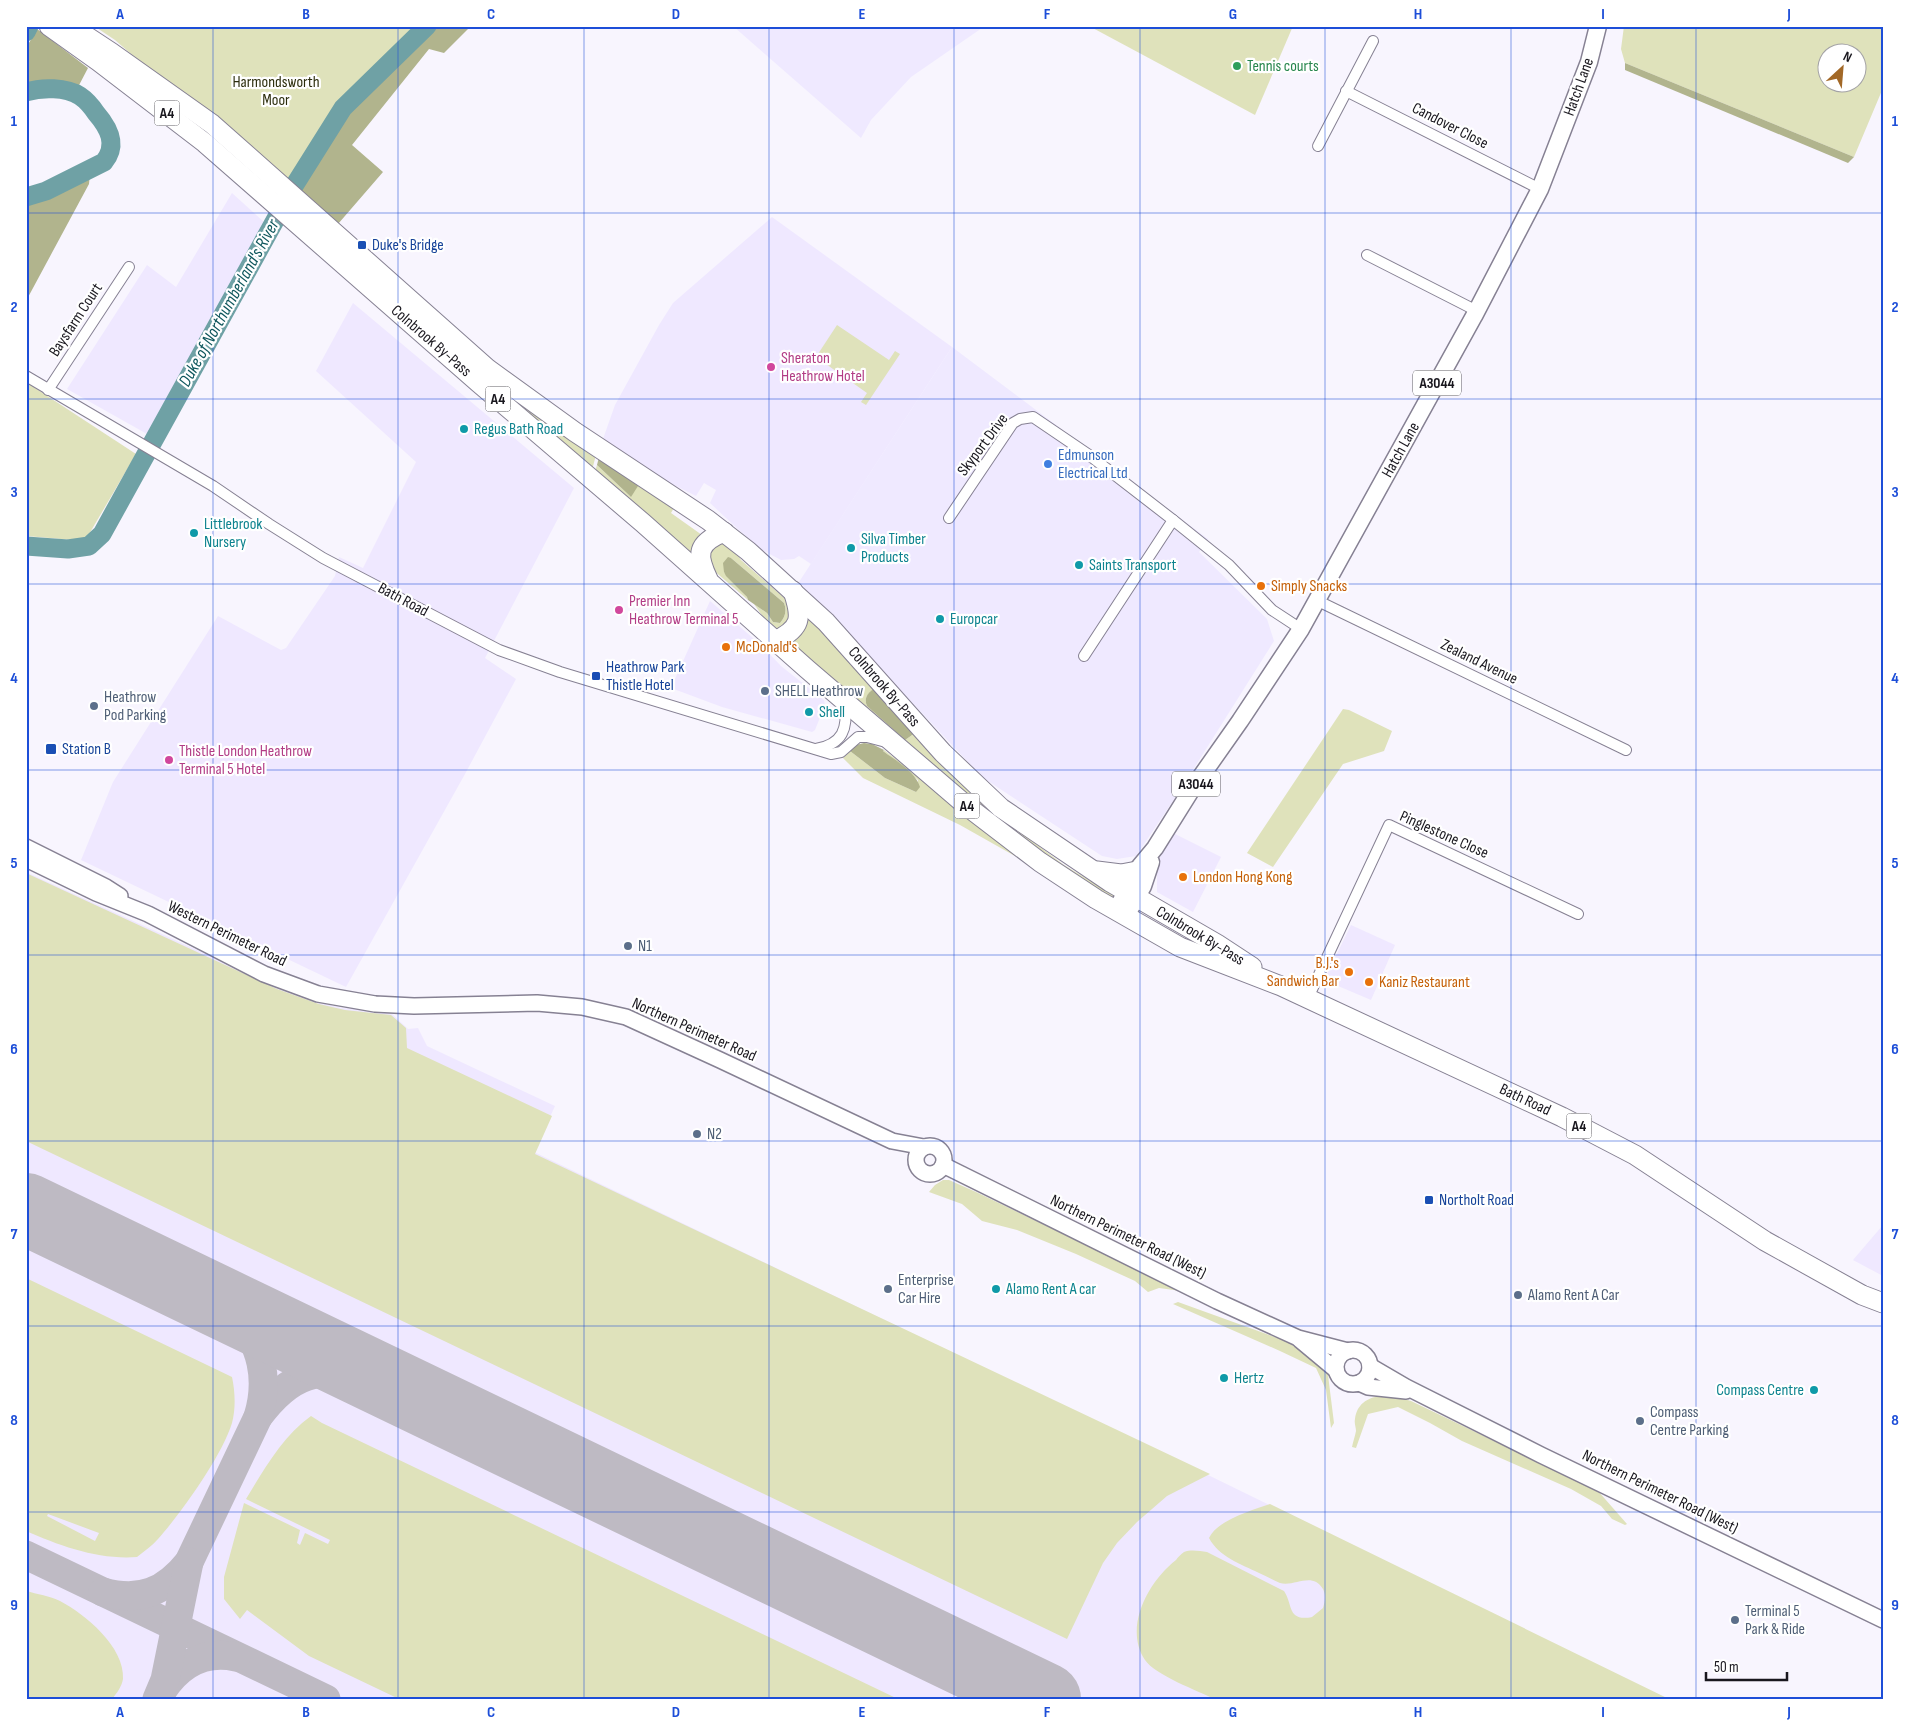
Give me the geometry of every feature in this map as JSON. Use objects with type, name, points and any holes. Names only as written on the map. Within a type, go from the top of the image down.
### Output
[{"type":"highway","name":"Colnbrook By-Pass","points":[[59,28],[206,142],[284,199],[488,369],[575,432],[724,532],[793,591],[832,629],[943,753],[979,790],[1001,808],[1091,870],[1217,944],[1281,986]]},
{"type":"highway","name":"Colnbrook By-Pass","points":[[284,199],[479,383],[643,523],[775,641],[968,807],[1040,862],[1121,913],[1194,953],[1281,986]]},
{"type":"highway","points":[[711,584],[701,563],[701,551],[706,541],[724,532]]},
{"type":"highway","points":[[775,641],[788,634],[798,621],[799,609],[793,591]]},
{"type":"highway","points":[[1091,870],[1113,874],[1137,871]]},
{"type":"highway","name":"Bath Road","points":[[1281,986],[1562,1117],[1635,1156],[1765,1241],[1862,1295],[1883,1303]]},
{"type":"highway","name":"Bath Road","points":[[1862,1295],[1883,1312]]},
{"type":"main road","name":"Hatch Lane","points":[[1132,895],[1137,871],[1155,848],[1190,792],[1301,629],[1477,311],[1540,189],[1589,62],[1598,26]]},
{"type":"main road","name":"Hatch Lane","points":[[1121,913],[1132,895],[1143,886],[1155,848]]},
{"type":"street","points":[[1318,146],[1372,41]]},
{"type":"street","name":"Candover Close","points":[[1346,91],[1540,189]]},
{"type":"street","points":[[1367,255],[1477,311]]},
{"type":"street","name":"Baysfarm Court","points":[[48,390],[129,267]]},
{"type":"street","name":"Bath Road","points":[[26,376],[213,486],[323,558],[467,635],[510,655],[560,672],[831,754],[838,754],[856,739],[862,737],[897,745]]},
{"type":"street","name":"Skyport Drive","points":[[949,518],[1013,423],[1020,418],[1033,417],[1089,454],[1229,566],[1272,610],[1301,629]]},
{"type":"street","points":[[1084,656],[1172,520]]},
{"type":"street","name":"Zealand Avenue","points":[[1318,600],[1626,750]]},
{"type":"street","points":[[815,749],[833,743],[843,733],[846,722],[845,702]]},
{"type":"street","name":"Pinglestone Close","points":[[1308,998],[1389,825],[1578,914]]},
{"type":"street","name":"Western Perimeter Road","points":[[26,846],[106,887],[148,914]]},
{"type":"street","name":"Western Perimeter Road","points":[[26,859],[96,893],[148,914],[264,974],[291,985]]},
{"type":"street","name":"Northern Perimeter Road","points":[[291,985],[318,994],[375,1004],[445,1006],[537,1003],[582,1007],[626,1017],[892,1141],[916,1160]]},
{"type":"street","name":"Northern Perimeter Road","points":[[892,1141],[924,1147]]},
{"type":"street","points":[[924,1147],[935,1147],[943,1154],[943,1165],[940,1170],[930,1174],[920,1170],[916,1160],[919,1151],[924,1147]]},
{"type":"street","name":"Northern Perimeter Road (West)","points":[[943,1165],[1216,1301],[1298,1338],[1348,1351]]},
{"type":"street","name":"Northern Perimeter Road (West)","points":[[1298,1338],[1336,1370]]},
{"type":"street","points":[[1348,1351],[1362,1353],[1370,1366],[1366,1378],[1358,1384],[1346,1383],[1340,1378],[1336,1370],[1339,1358],[1348,1351]]},
{"type":"street","name":"Northern Perimeter Road (West)","points":[[1370,1366],[1422,1396],[1883,1620]]},
{"type":"street","name":"Northern Perimeter Road (West)","points":[[1358,1384],[1368,1387],[1406,1391],[1422,1396]]},
{"type":"shaded area","points":[[733,26],[988,26],[982,28],[911,77],[871,120],[861,138]]},
{"type":"shaded area","points":[[232,193],[264,222],[147,434],[67,389],[147,265],[176,287]]},
{"type":"shaded area","points":[[772,217],[952,347],[811,564],[799,556],[794,559],[781,560],[762,550],[710,503],[716,490],[704,483],[696,496],[670,483],[603,439],[615,405],[673,303]]},
{"type":"shaded area","points":[[353,303],[574,488],[485,658],[516,679],[346,987],[81,860],[113,782],[218,616],[281,650],[286,648],[335,576],[339,557],[363,568],[416,462],[316,371]]},
{"type":"shaded area","points":[[952,347],[1208,539],[1199,552],[1267,619],[1274,641],[1179,792],[1136,856],[1117,859],[1102,856],[982,777],[799,582]]},
{"type":"shaded area","points":[[710,601],[761,645],[781,666],[824,700],[825,705],[815,730],[812,732],[722,707],[671,688]]},
{"type":"shaded area","points":[[1173,833],[1221,857],[1193,912],[1157,892],[1157,865]]},
{"type":"shaded area","points":[[26,872],[282,989],[321,1003],[342,1008],[390,1012],[408,1029],[418,1028],[427,1046],[555,1106],[534,1152],[1206,1474],[1667,1699],[26,1699]]},
{"type":"shaded area","points":[[1351,925],[1395,945],[1371,1000],[1324,980]]},
{"type":"shaded area","points":[[1883,1225],[1883,1276],[1853,1260]]},
{"type":"green space","name":"Harmondsworth Moor","points":[[94,26],[427,26],[343,108],[294,186],[284,187],[115,40]]},
{"type":"green space","points":[[432,26],[471,26],[444,53],[429,49],[352,145],[383,172],[338,224],[296,187],[346,110]]},
{"type":"green space","points":[[1089,26],[1293,26],[1255,115]]},
{"type":"green space","points":[[1624,26],[1883,26],[1883,88],[1854,157],[1625,63],[1621,49]]},
{"type":"green space","points":[[37,29],[88,68],[77,89],[45,85],[26,89],[26,48]]},
{"type":"green space","points":[[1625,63],[1854,157],[1848,163],[1625,70]]},
{"type":"green space","points":[[90,174],[89,184],[26,301],[26,200],[54,191]]},
{"type":"green space","points":[[837,325],[889,360],[895,351],[900,354],[866,405],[861,402],[867,393],[816,357]]},
{"type":"green space","points":[[436,333],[596,455],[592,470]]},
{"type":"green space","points":[[29,384],[136,454],[85,541],[26,536],[26,388]]},
{"type":"green space","points":[[599,457],[638,486],[631,497],[597,465]]},
{"type":"green space","points":[[608,463],[675,506],[671,513],[702,535],[694,559],[594,474],[597,465],[631,497]]},
{"type":"green space","points":[[717,540],[732,546],[741,560],[790,603],[794,615],[778,631],[768,624],[754,604],[767,613],[773,622],[780,623],[785,614],[784,603],[731,558],[724,572],[748,600],[712,569],[707,550]]},
{"type":"green space","points":[[728,557],[784,603],[785,614],[780,623],[773,622],[767,613],[748,600],[726,576],[723,563]]},
{"type":"green space","points":[[807,612],[877,688],[868,695],[866,700],[867,706],[905,740],[915,733],[1013,827],[1064,865],[1118,898],[1114,900],[1013,834],[788,642]]},
{"type":"green space","points":[[877,688],[915,733],[905,740],[867,706],[866,700],[868,695]]},
{"type":"green space","points":[[1343,709],[1349,710],[1392,731],[1384,751],[1343,764],[1273,867],[1247,853]]},
{"type":"green space","points":[[872,744],[884,750],[910,771],[920,787],[916,792],[885,778],[850,751],[856,745]]},
{"type":"green space","points":[[884,750],[1043,872],[960,825],[863,778],[843,758],[850,751],[885,778],[916,792],[918,780]]},
{"type":"green space","points":[[26,873],[277,989],[319,1004],[345,1010],[391,1015],[406,1028],[407,1048],[552,1116],[535,1154],[1210,1474],[1167,1496],[1137,1522],[1117,1543],[1103,1563],[1067,1639],[26,1141]]},
{"type":"green space","points":[[943,1180],[949,1180],[976,1192],[1181,1291],[1159,1288],[1148,1292],[1135,1281],[1076,1254],[1017,1230],[982,1221],[962,1204],[929,1192]]},
{"type":"green space","points":[[26,1278],[232,1377],[235,1400],[232,1423],[227,1436],[200,1484],[178,1515],[156,1542],[137,1557],[108,1556],[80,1551],[26,1531]],"holes":[[[48,1514],[99,1533],[95,1541],[47,1516]]]},
{"type":"green space","points":[[1178,1302],[1286,1341],[1320,1363],[1328,1375],[1334,1423],[1331,1428],[1326,1390],[1316,1368],[1173,1304]]},
{"type":"green space","points":[[1380,1396],[1397,1397],[1411,1401],[1598,1491],[1627,1524],[1625,1525],[1612,1519],[1601,1506],[1571,1489],[1462,1441],[1398,1407],[1368,1414],[1356,1448],[1352,1447],[1358,1409],[1367,1400]]},
{"type":"green space","points":[[311,1416],[322,1423],[898,1699],[399,1699],[309,1656],[247,1610],[240,1619],[224,1599],[224,1577],[244,1503],[300,1530],[297,1543],[300,1545],[305,1533],[328,1544],[330,1540],[246,1499],[283,1443],[291,1433]]},
{"type":"green space","points":[[1270,1504],[1669,1699],[1215,1699],[1177,1682],[1150,1666],[1139,1647],[1137,1633],[1142,1605],[1157,1580],[1184,1552],[1193,1550],[1207,1552],[1284,1591],[1292,1611],[1298,1617],[1312,1617],[1323,1608],[1325,1594],[1319,1584],[1309,1580],[1286,1584],[1280,1583],[1224,1555],[1213,1545],[1209,1538],[1213,1532],[1227,1521]]},
{"type":"green space","points":[[26,1591],[52,1598],[70,1607],[91,1623],[111,1644],[118,1655],[123,1679],[122,1684],[112,1699],[26,1699]]},
{"type":"waterway","points":[[26,32],[29,26]]},
{"type":"waterway","name":"Duke of Northumberland's River","points":[[26,546],[68,549],[89,546],[102,534],[294,186],[343,108],[427,26]]},
{"type":"waterway","points":[[26,92],[39,89],[54,89],[68,91],[80,96],[91,106],[105,125],[111,143],[108,156],[104,162],[46,191],[26,197]]},
{"type":"taxiway","points":[[103,1592],[129,1596],[151,1592],[171,1581],[189,1562],[258,1417],[263,1390],[263,1376],[261,1363],[252,1338],[244,1327],[230,1314],[203,1294]]},
{"type":"taxiway","points":[[258,1417],[282,1390],[307,1376],[335,1372],[371,1374]]},
{"type":"taxiway","points":[[26,1555],[326,1699]]},
{"type":"taxiway","points":[[157,1699],[165,1680],[189,1562]]},
{"type":"taxiway","points":[[162,1691],[176,1674],[193,1662],[213,1656],[236,1657]]},
{"type":"runway","points":[[26,1209],[1045,1699]]},
{"type":"place","name":"Tennis courts","points":[[1237,66]]},
{"type":"place","name":"Duke's Bridge","points":[[362,245]]},
{"type":"place","name":"Sheraton Heathrow Hotel","points":[[771,367]]},
{"type":"place","name":"Regus Bath Road","points":[[464,429]]},
{"type":"place","name":"Edmunson Electrical Ltd","points":[[1048,464]]},
{"type":"place","name":"Littlebrook Nursery","points":[[194,533]]},
{"type":"place","name":"Silva Timber Products","points":[[851,548]]},
{"type":"place","name":"Saints Transport","points":[[1079,565]]},
{"type":"place","name":"Simply Snacks","points":[[1261,586]]},
{"type":"place","name":"Premier Inn Heathrow Terminal 5","points":[[619,610]]},
{"type":"place","name":"Europcar","points":[[940,619]]},
{"type":"place","name":"McDonald's","points":[[726,647]]},
{"type":"place","name":"Heathrow Park Thistle Hotel","points":[[596,676]]},
{"type":"place","name":"SHELL Heathrow","points":[[765,691]]},
{"type":"place","name":"Heathrow Pod Parking","points":[[94,706]]},
{"type":"place","name":"Shell","points":[[809,712]]},
{"type":"place","name":"Station B","points":[[51,749]]},
{"type":"place","name":"Thistle London Heathrow Terminal 5 Hotel","points":[[169,760]]},
{"type":"place","name":"London Hong Kong","points":[[1183,877]]},
{"type":"place","name":"N1","points":[[628,946]]},
{"type":"place","name":"B.J.'s Sandwich Bar","points":[[1349,972]]},
{"type":"place","name":"Kaniz Restaurant","points":[[1369,982]]},
{"type":"place","name":"N2","points":[[697,1134]]},
{"type":"place","name":"Northolt Road","points":[[1429,1200]]},
{"type":"place","name":"Enterprise Car Hire","points":[[888,1289]]},
{"type":"place","name":"Alamo Rent A car","points":[[996,1289]]},
{"type":"place","name":"Alamo Rent A Car","points":[[1518,1295]]},
{"type":"place","name":"Hertz","points":[[1224,1378]]},
{"type":"place","name":"Compass Centre","points":[[1814,1390]]},
{"type":"place","name":"Compass Centre Parking","points":[[1640,1421]]},
{"type":"place","name":"Terminal 5 Park & Ride","points":[[1735,1620]]}]
